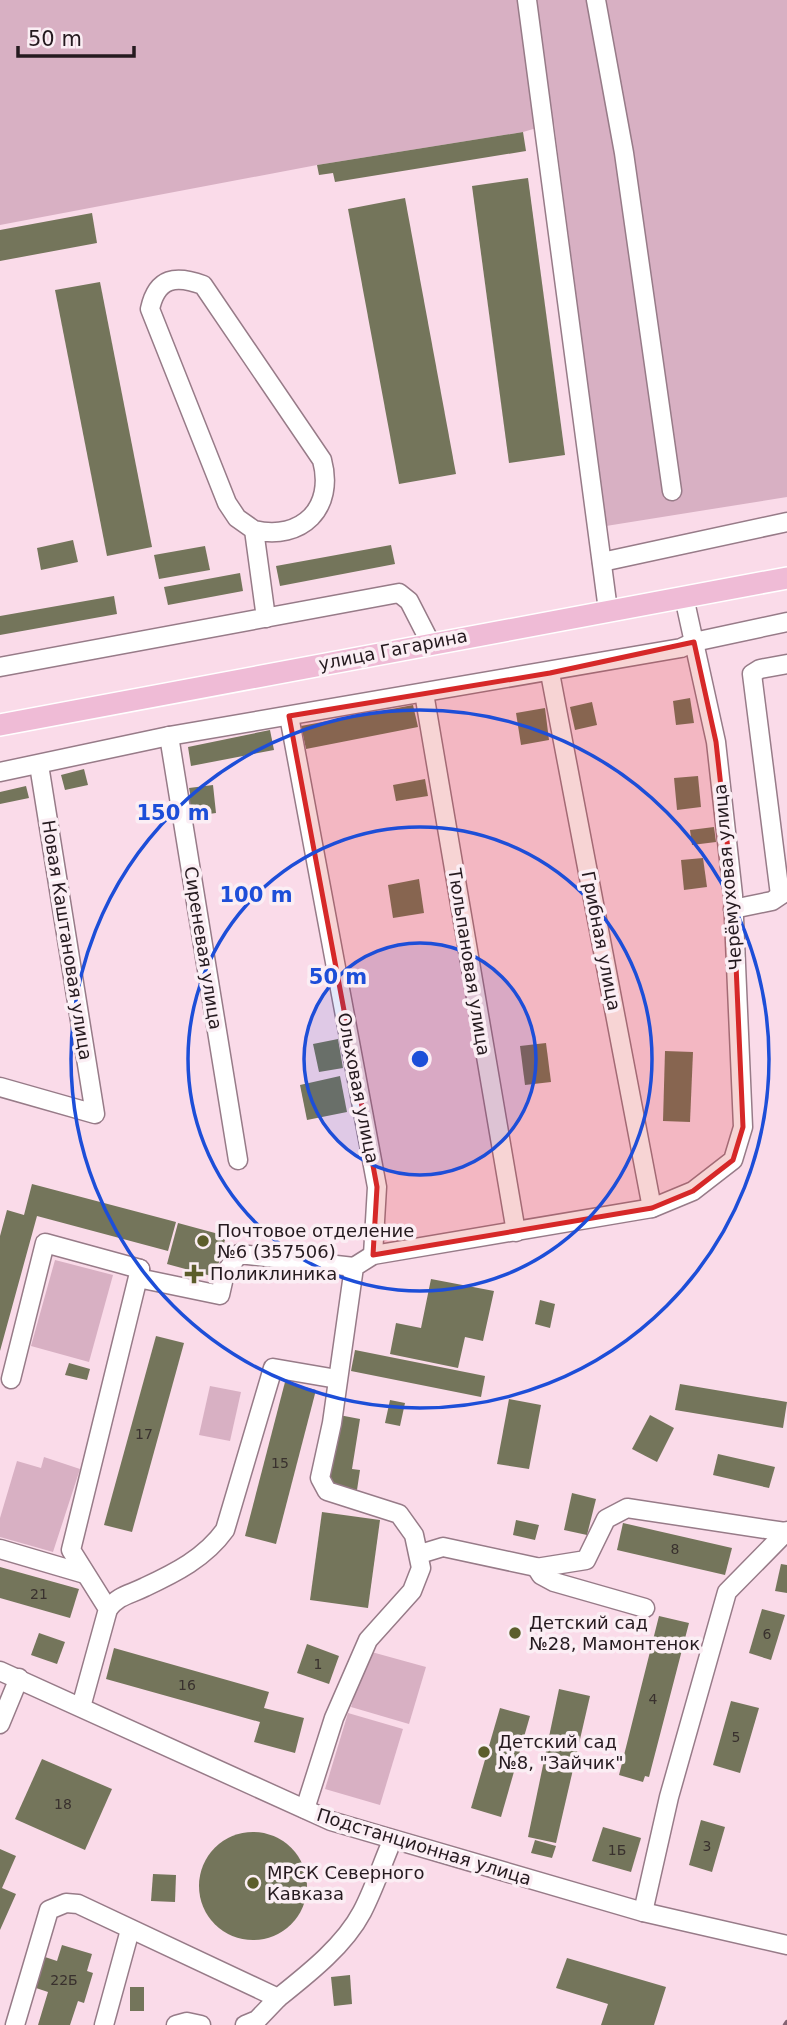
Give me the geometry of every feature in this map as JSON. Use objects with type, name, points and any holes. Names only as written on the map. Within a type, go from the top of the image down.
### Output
[{"type":"main road","name":"улица Гагарина","points":[[0,725],[430,642],[787,578]]},
{"type":"street","points":[[527,0],[608,610]]},
{"type":"street","points":[[596,0],[624,153],[673,491]]},
{"type":"street","points":[[254,530],[273,534],[295,530],[320,508],[327,477],[322,460],[203,285],[182,277],[164,282],[153,295],[150,309],[227,503],[237,518],[254,530],[266,618]]},
{"type":"street","points":[[602,562],[787,522]]},
{"type":"street","points":[[0,667],[399,593],[409,601],[430,642]]},
{"type":"street","name":"Черёмуховая улица","points":[[652,1208],[693,1191],[733,1160],[743,1127],[733,909],[716,742],[684,597]]},
{"type":"street","points":[[0,772],[169,736],[550,673],[681,648],[694,642],[787,622]]},
{"type":"street","points":[[733,909],[772,901],[784,893],[751,674],[760,669],[787,664]]},
{"type":"street","name":"Грибная улица","points":[[550,673],[652,1208]]},
{"type":"street","name":"Тюльпановая улица","points":[[424,692],[516,1232]]},
{"type":"street","name":"Ольховая улица","points":[[289,716],[377,1188],[373,1255]]},
{"type":"street","name":"Сиреневая улица","points":[[169,736],[238,1160]]},
{"type":"street","name":"Новая Каштановая улица","points":[[0,1087],[95,1114],[40,765]]},
{"type":"street","points":[[140,1269],[138,1278],[219,1295],[225,1273],[239,1254],[354,1267],[373,1255],[652,1208]]},
{"type":"street","points":[[11,1379],[45,1243],[140,1269]]},
{"type":"street","points":[[304,1809],[334,1718],[368,1640],[412,1591],[421,1568],[420,1554],[408,1525],[399,1514],[327,1491],[320,1478],[354,1267]]},
{"type":"street","points":[[108,1609],[71,1550],[140,1269]]},
{"type":"street","points":[[81,1707],[108,1609],[118,1596],[142,1589],[189,1564],[211,1549],[225,1530],[273,1368],[337,1379]]},
{"type":"street","points":[[420,1554],[443,1547],[536,1568],[586,1560],[606,1520],[626,1508],[786,1532]]},
{"type":"street","points":[[643,1912],[669,1797],[727,1592],[786,1532]]},
{"type":"street","points":[[0,1549],[85,1574]]},
{"type":"street","points":[[536,1568],[541,1575],[554,1582],[645,1608]]},
{"type":"street","name":"Подстанционная улица","points":[[0,1671],[304,1809],[392,1841],[643,1912],[787,1945]]},
{"type":"street","points":[[0,1724],[19,1678]]},
{"type":"street","points":[[245,2025],[257,2020],[278,1998],[309,1973],[352,1926],[362,1912],[392,1841]]},
{"type":"street","points":[[15,2025],[49,1910],[66,1903],[78,1904],[278,1998]]},
{"type":"street","points":[[104,2025],[130,1930]]},
{"type":"street","points":[[176,2025],[187,2022],[201,2025]]},
{"type":"highlighted area","points":[[694,642],[716,742],[733,895],[743,1127],[733,1160],[693,1191],[652,1208],[373,1255],[377,1187],[289,716],[550,673]]},
{"type":"shaded area","points":[[0,0],[787,0],[787,497],[606,526],[554,123],[523,132],[317,165],[0,225]]},
{"type":"shaded area","points":[[55,1260],[113,1275],[89,1362],[31,1346]]},
{"type":"shaded area","points":[[210,1386],[241,1392],[230,1441],[199,1435]]},
{"type":"shaded area","points":[[44,1457],[80,1469],[53,1552],[0,1537],[0,1518],[17,1461],[41,1468]]},
{"type":"shaded area","points":[[368,1651],[426,1667],[409,1724],[351,1707]]},
{"type":"shaded area","points":[[348,1713],[403,1729],[380,1805],[325,1789]]},
{"type":"building","points":[[523,132],[526,151],[335,182],[333,173],[319,175],[317,165]]},
{"type":"building","points":[[528,178],[565,455],[509,463],[472,186]]},
{"type":"building","points":[[405,198],[456,474],[399,484],[348,209]]},
{"type":"building","points":[[92,213],[97,243],[0,261],[0,230]]},
{"type":"building","points":[[100,282],[152,547],[107,556],[55,290]]},
{"type":"building","points":[[73,540],[78,562],[41,570],[37,548]]},
{"type":"building","points":[[391,545],[395,564],[280,586],[276,566]]},
{"type":"building","points":[[205,546],[210,570],[159,579],[154,555]]},
{"type":"building","points":[[240,573],[243,591],[168,605],[164,587]]},
{"type":"building","points":[[114,596],[117,614],[0,635],[0,616]]},
{"type":"building","points":[[690,698],[694,723],[676,725],[673,701]]},
{"type":"building","points":[[592,702],[597,725],[575,730],[570,707]]},
{"type":"building","points":[[413,705],[418,727],[306,749],[301,726]]},
{"type":"building","points":[[545,708],[549,740],[521,745],[516,713]]},
{"type":"building","points":[[270,730],[274,750],[191,766],[188,747]]},
{"type":"building","points":[[84,769],[88,785],[65,790],[61,775]]},
{"type":"building","points":[[698,776],[701,807],[677,810],[674,778]]},
{"type":"building","points":[[425,779],[428,796],[396,801],[393,785]]},
{"type":"building","points":[[213,785],[216,813],[187,817],[185,799],[191,798],[189,788]]},
{"type":"building","points":[[26,786],[29,798],[0,804],[0,792]]},
{"type":"building","points":[[714,827],[716,842],[692,845],[690,830]]},
{"type":"building","points":[[703,858],[707,887],[684,890],[681,860]]},
{"type":"building","points":[[419,879],[424,913],[393,918],[388,885]]},
{"type":"building","points":[[338,1039],[343,1068],[319,1072],[313,1044]]},
{"type":"building","points":[[546,1043],[551,1082],[525,1085],[520,1046]]},
{"type":"building","points":[[665,1051],[693,1052],[690,1122],[663,1121]]},
{"type":"building","points":[[340,1076],[347,1112],[307,1120],[300,1085]]},
{"type":"building","points":[[32,1184],[176,1222],[168,1251],[37,1216],[0,1351],[0,1236],[7,1210],[24,1215]]},
{"type":"building","points":[[178,1223],[226,1236],[215,1277],[167,1264]]},
{"type":"building","points":[[431,1279],[494,1291],[483,1341],[465,1337],[458,1368],[390,1354],[396,1323],[421,1328]]},
{"type":"building","points":[[540,1300],[555,1304],[550,1328],[535,1324]]},
{"type":"building","points":[[156,1336],[184,1343],[132,1532],[104,1525]]},
{"type":"building","points":[[355,1350],[485,1376],[481,1397],[351,1371]]},
{"type":"building","points":[[69,1363],[90,1369],[87,1380],[65,1375]]},
{"type":"building","points":[[285,1382],[316,1390],[276,1544],[245,1536]]},
{"type":"building","points":[[680,1384],[787,1402],[783,1428],[675,1410]]},
{"type":"building","points":[[509,1399],[541,1405],[529,1469],[497,1464]]},
{"type":"building","points":[[390,1400],[405,1403],[400,1426],[385,1423]]},
{"type":"building","points":[[339,1415],[360,1419],[352,1469],[360,1470],[357,1490],[328,1485]]},
{"type":"building","points":[[650,1415],[674,1428],[657,1462],[632,1449]]},
{"type":"building","points":[[718,1454],[775,1467],[769,1488],[713,1475]]},
{"type":"building","points":[[572,1493],[596,1499],[587,1535],[564,1530]]},
{"type":"building","points":[[322,1512],[380,1520],[368,1608],[310,1600]]},
{"type":"building","points":[[516,1520],[539,1525],[535,1540],[513,1535]]},
{"type":"building","points":[[623,1523],[732,1548],[725,1575],[617,1550]]},
{"type":"building","points":[[781,1564],[787,1565],[787,1593],[775,1591]]},
{"type":"building","points":[[0,1567],[79,1589],[70,1618],[0,1598]]},
{"type":"building","points":[[762,1609],[785,1615],[771,1660],[749,1653]]},
{"type":"building","points":[[659,1616],[689,1623],[649,1777],[645,1776],[643,1782],[619,1775]]},
{"type":"building","points":[[39,1633],[65,1642],[57,1664],[31,1655]]},
{"type":"building","points":[[307,1644],[339,1656],[329,1684],[297,1673]]},
{"type":"building","points":[[114,1648],[269,1692],[264,1708],[304,1718],[295,1753],[254,1742],[260,1722],[106,1679]]},
{"type":"building","points":[[559,1689],[590,1696],[556,1843],[528,1837]]},
{"type":"building","points":[[731,1701],[759,1708],[740,1773],[713,1765]]},
{"type":"building","points":[[500,1708],[530,1716],[501,1817],[471,1808]]},
{"type":"building","points":[[42,1759],[112,1789],[85,1850],[15,1819]]},
{"type":"building","points":[[701,1820],[725,1827],[712,1872],[689,1865]]},
{"type":"building","points":[[603,1827],[641,1838],[631,1872],[592,1861]]},
{"type":"building","name":"МРСК Северного Кавказа","points":[[253,1832],[274,1836],[292,1847],[303,1865],[307,1886],[303,1907],[292,1925],[274,1936],[253,1940],[232,1936],[214,1925],[203,1907],[199,1886],[203,1865],[214,1847],[232,1836]]},
{"type":"building","points":[[535,1840],[556,1846],[552,1858],[531,1853]]},
{"type":"building","points":[[0,1849],[16,1856],[2,1888],[16,1894],[0,1930]]},
{"type":"building","points":[[153,1874],[176,1875],[175,1902],[151,1901]]},
{"type":"building","points":[[62,1945],[92,1954],[87,1971],[93,1973],[84,2003],[78,2001],[70,2025],[38,2025],[48,1992],[36,1988],[45,1957],[57,1961]]},
{"type":"building","points":[[567,1958],[666,1987],[654,2025],[601,2025],[608,2004],[556,1988]]},
{"type":"building","points":[[350,1975],[352,2004],[334,2006],[331,1977]]},
{"type":"building","points":[[130,1987],[144,1987],[144,2011],[130,2011]]},
{"type":"place","name":"Почтовое отделение №6 (357506)","points":[[203,1241]]},
{"type":"place","name":"Поликлиника","points":[[194,1274]]},
{"type":"place","name":"Детский сад №28, Мамонтенок","points":[[515,1633]]},
{"type":"place","name":"Детский сад №8, \"Зайчик\"","points":[[484,1752]]},
{"type":"place","name":"МРСК Северного Кавказа","points":[[253,1883]]}]
